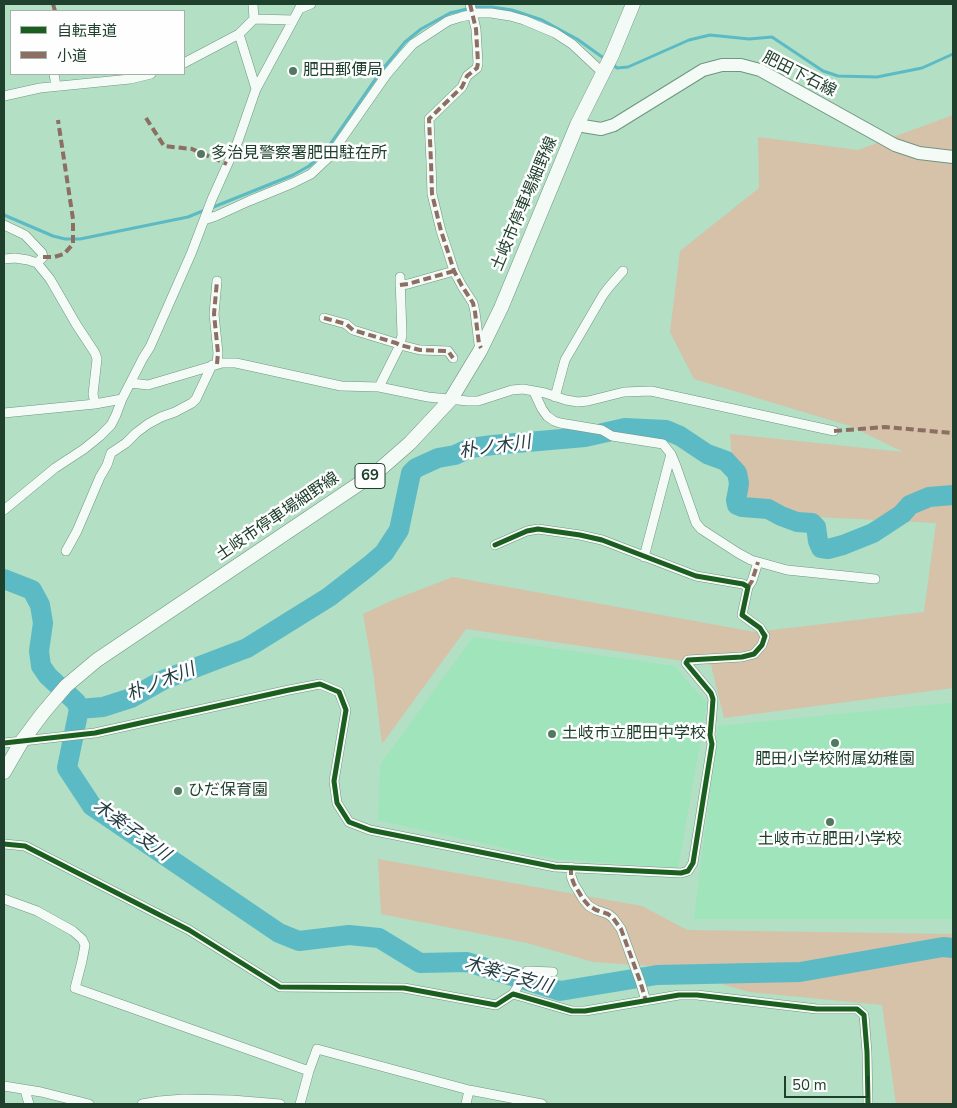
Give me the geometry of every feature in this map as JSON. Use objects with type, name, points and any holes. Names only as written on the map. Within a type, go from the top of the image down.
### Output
[{"type":"main road","name":"土岐市停車場細野線","points":[[4,772],[22,741],[43,713],[66,686],[97,660],[378,471],[410,443],[451,399],[481,348],[501,308],[578,125],[612,55],[633,4]]},
{"type":"main road","name":"肥田下石線","points":[[578,125],[601,129],[614,125],[703,70],[722,65],[741,65],[760,70],[895,145],[918,153],[953,156]]},
{"type":"street","points":[[253,4],[254,19]]},
{"type":"street","points":[[4,510],[55,468],[84,450],[114,420],[122,399],[150,347],[191,254],[204,218],[238,141],[256,90],[300,6],[311,4]]},
{"type":"street","points":[[470,4],[476,29],[477,68],[468,76],[462,87],[429,119],[432,194],[441,231],[454,271],[473,303],[481,348]]},
{"type":"street","points":[[204,218],[216,216],[293,183],[319,168],[329,157],[387,74],[413,44],[448,21],[478,13],[510,16],[555,33],[572,44],[604,72]]},
{"type":"street","points":[[185,62],[239,34],[254,19],[293,20]]},
{"type":"street","points":[[239,34],[256,90]]},
{"type":"street","points":[[54,75],[56,86]]},
{"type":"street","points":[[4,96],[40,88],[122,80],[146,75]]},
{"type":"street","points":[[4,225],[25,235],[42,252],[43,256],[37,263]]},
{"type":"street","points":[[4,259],[15,258],[37,263],[50,279],[95,353],[97,359],[93,394],[94,404]]},
{"type":"street","points":[[380,387],[400,345],[402,335],[400,281],[408,284],[454,271]]},
{"type":"street","points":[[555,397],[565,360],[603,295],[624,271]]},
{"type":"street","points":[[66,551],[77,531],[111,453],[148,424],[176,412],[196,399],[215,365],[218,353],[214,314],[217,281]]},
{"type":"street","points":[[324,318],[346,324],[353,330],[396,342],[400,345],[420,350],[448,351],[453,358]]},
{"type":"street","points":[[131,383],[148,385],[222,363],[236,363],[341,386],[380,387],[428,397],[468,401],[478,401],[512,390],[523,389],[578,402],[624,392],[651,391],[834,431]]},
{"type":"street","points":[[534,392],[547,416],[560,423],[602,430],[612,436],[663,444],[671,454],[696,523],[738,553],[758,562],[787,570],[875,579]]},
{"type":"street","points":[[4,413],[94,404],[122,399]]},
{"type":"street","points":[[644,557],[671,454]]},
{"type":"street","points":[[495,545],[527,531],[538,529],[580,535],[602,540],[696,576],[743,584],[748,587]]},
{"type":"street","points":[[4,744],[95,733],[320,684],[339,692],[346,710],[334,781],[337,803],[349,822],[379,832],[555,867],[680,873],[688,871],[693,863],[712,744],[710,735],[711,693],[686,663],[688,660],[742,657],[754,654],[762,645],[764,633],[742,615],[748,587],[758,562]]},
{"type":"street","points":[[4,844],[25,846],[189,930],[280,987],[404,988],[496,1005],[513,994],[527,971],[553,972]]},
{"type":"street","points":[[571,867],[571,876],[583,899],[589,906],[608,914],[621,929],[646,1001]]},
{"type":"street","points":[[4,899],[37,911],[73,931],[82,939],[84,945],[75,988],[309,1071]]},
{"type":"street","points":[[513,994],[572,1011],[585,1011],[679,995],[697,995],[817,1010],[857,1009],[864,1015],[868,1104]]},
{"type":"street","points":[[300,1104],[317,1049],[469,1090],[542,1104]]},
{"type":"street","points":[[4,1086],[59,1096],[89,1104]]},
{"type":"street","points":[[25,1090],[29,1104]]},
{"type":"street","points":[[466,1104],[469,1090]]},
{"type":"street","points":[[142,1104],[184,1099],[280,1104]]},
{"type":"shaded area","points":[[953,115],[953,688],[724,718],[711,665],[466,629],[382,744],[373,671],[363,614],[393,600],[453,577],[755,632],[924,612],[936,523],[736,513],[730,434],[903,452],[850,426],[694,379],[670,332],[680,251],[759,188],[758,137],[858,150]]},
{"type":"shaded area","name":"土岐市立肥田中学校","points":[[473,637],[674,666],[707,703],[678,868],[555,859],[378,820],[380,765]]},
{"type":"shaded area","name":"土岐市立肥田小学校","points":[[953,703],[953,919],[694,919],[718,726]]},
{"type":"shaded area","points":[[378,859],[642,906],[687,930],[953,934],[953,1104],[896,1104],[882,1005],[749,992],[665,967],[593,962],[527,943],[381,914]]},
{"type":"waterway","points":[[211,208],[293,175],[309,166],[324,153],[381,71],[405,42],[421,29],[450,13],[475,7],[512,10],[542,20],[577,39],[605,59]]},
{"type":"waterway","points":[[612,64],[617,68],[628,67],[689,40],[710,35],[749,39],[772,37],[823,71],[838,76],[877,77],[922,68],[953,54]]},
{"type":"waterway","points":[[4,215],[53,236],[65,239],[80,239],[188,217],[205,210]]},
{"type":"waterway","name":"朴ノ木川","points":[[4,579],[32,590],[40,605],[43,623],[39,651],[41,666],[48,676],[76,702],[79,709],[103,707],[131,698],[163,680],[247,648],[329,597],[384,553],[399,530],[411,473],[416,468],[438,458],[455,455],[470,448],[585,437],[625,428],[666,430],[680,436],[707,454],[726,461],[737,473],[739,483],[737,505],[768,509],[797,522],[812,523],[816,527],[821,548],[828,549],[873,533],[902,514],[910,505],[929,497],[953,495]]},
{"type":"waterway","name":"木楽子支川","points":[[79,709],[67,768],[92,806],[279,933],[299,941],[349,935],[379,938],[420,963],[467,962],[560,991],[657,975],[800,972],[943,947],[953,948]]},
{"type":"marked path","points":[[53,4],[55,10]]},
{"type":"marked path","points":[[470,4],[476,29],[477,68],[467,76],[462,87],[429,119],[432,194],[441,231],[454,271],[473,303],[481,348]]},
{"type":"marked path","points":[[146,118],[164,146],[192,149],[227,164]]},
{"type":"marked path","points":[[43,257],[54,257],[64,254],[73,244],[73,219],[58,120]]},
{"type":"marked path","points":[[400,285],[454,271]]},
{"type":"marked path","points":[[217,281],[214,314],[218,353],[217,364]]},
{"type":"marked path","points":[[324,318],[346,324],[353,330],[400,345],[420,350],[448,351],[453,358]]},
{"type":"marked path","points":[[834,431],[885,427],[953,433]]},
{"type":"marked path","points":[[748,587],[758,562]]},
{"type":"marked path","points":[[571,867],[571,876],[583,899],[589,906],[608,914],[621,929],[646,1001]]},
{"type":"cycle path","points":[[4,743],[95,733],[320,684],[339,692],[346,710],[334,781],[337,803],[349,822],[370,830],[555,867],[681,873],[688,871],[693,863],[712,744],[710,735],[713,699],[711,693],[686,663],[688,660],[742,657],[754,654],[762,645],[765,636],[760,628],[742,615],[748,587],[743,584],[696,576],[602,540],[580,535],[538,529],[527,531],[495,545]]},
{"type":"cycle path","points":[[4,844],[25,846],[189,930],[280,987],[404,988],[496,1005],[513,994],[572,1011],[585,1011],[679,995],[697,995],[817,1009],[857,1009],[864,1015],[868,1104]]},
{"type":"place","name":"肥田郵便局","points":[[293,71]]},
{"type":"place","name":"多治見警察署肥田駐在所","points":[[201,154]]},
{"type":"place","name":"土岐市立肥田中学校","points":[[552,734]]},
{"type":"place","name":"肥田小学校附属幼稚園","points":[[835,743]]},
{"type":"place","name":"ひだ保育園","points":[[178,791]]},
{"type":"place","name":"土岐市立肥田小学校","points":[[830,822]]}]
